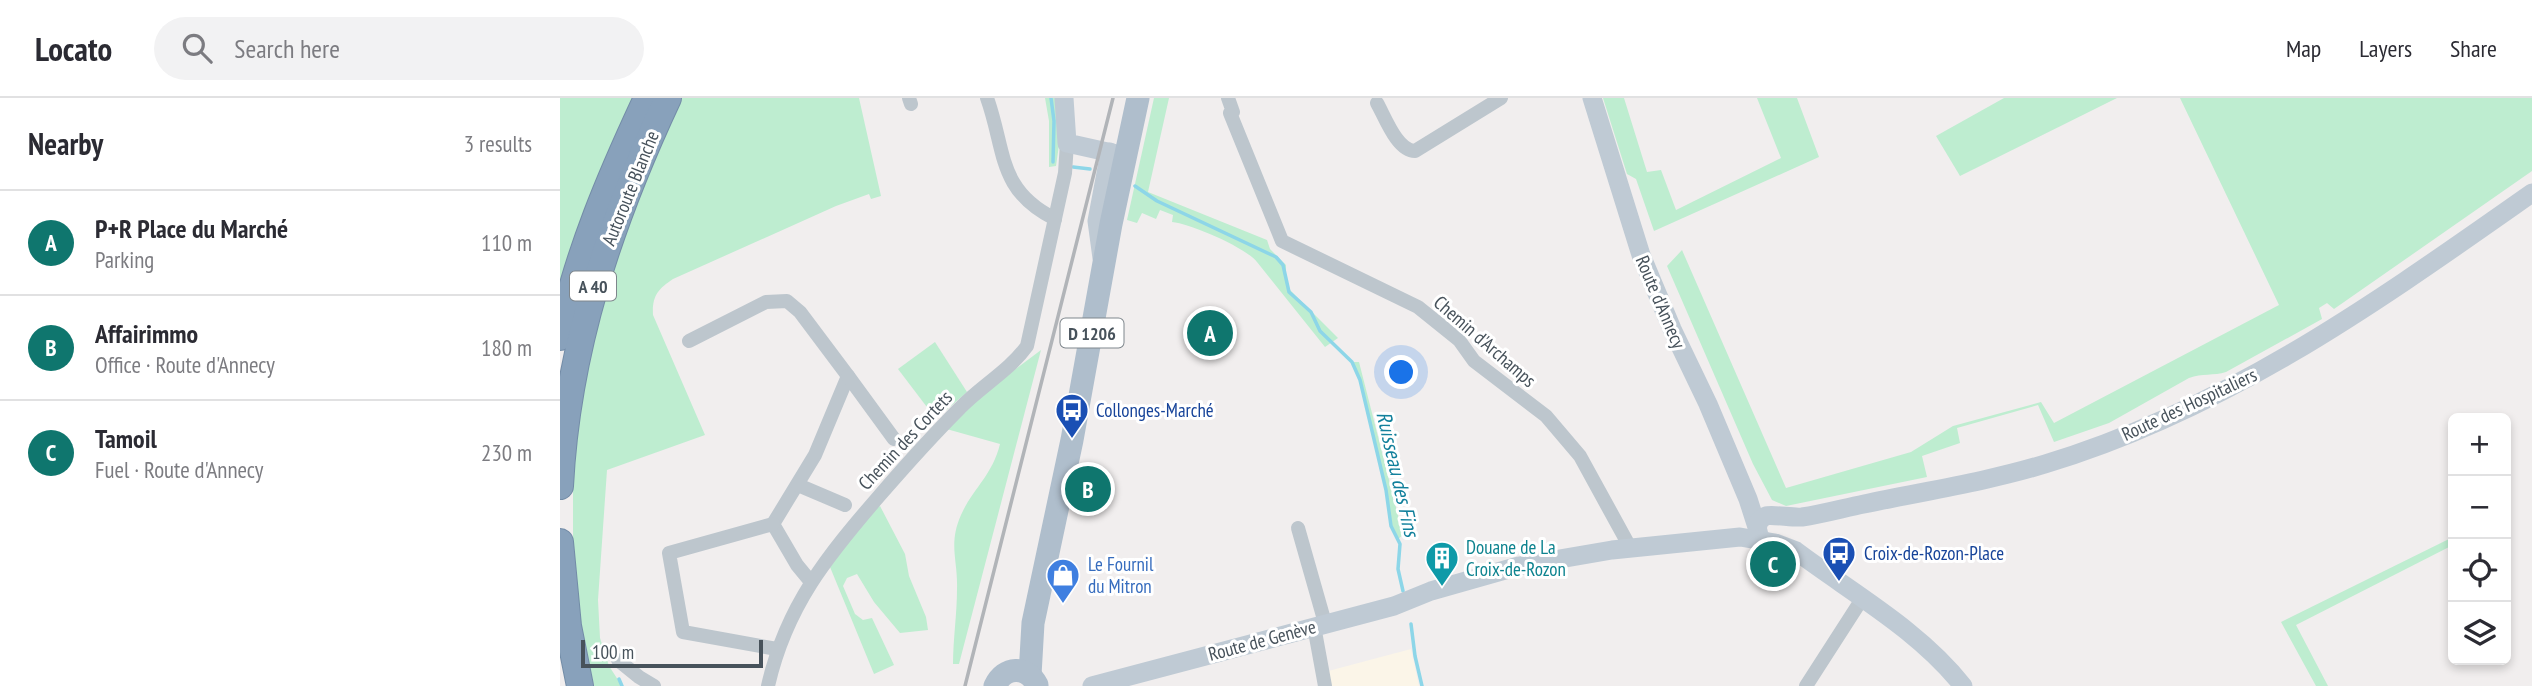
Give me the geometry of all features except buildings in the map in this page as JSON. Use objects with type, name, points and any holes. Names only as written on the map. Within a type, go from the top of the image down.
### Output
[{"type":"highway","name":"Autoroute Blanche","points":[[560,337],[576,274],[591,231],[619,158],[647,98]]},
{"type":"highway","name":"Autoroute Blanche","points":[[560,486],[568,397],[593,285],[636,169],[668,98]]},
{"type":"highway","points":[[560,542],[568,626],[580,686]]},
{"type":"main road","name":"D 1206","points":[[1018,679],[1033,623],[1072,440],[1117,193],[1117,154],[1138,98]]},
{"type":"street","points":[[987,98],[996,122],[1005,167],[1011,180],[1033,206],[1055,219]]},
{"type":"street","points":[[1065,98],[1067,143],[1117,154],[1097,221],[1104,268]]},
{"type":"street","name":"Chemin d'Archamps","points":[[1228,98],[1233,112],[1230,113],[1282,241],[1418,307],[1459,340],[1474,361],[1546,416],[1580,456],[1631,549]]},
{"type":"street","points":[[1377,103],[1402,146],[1410,152],[1501,98]]},
{"type":"street","name":"Route d'Annecy","points":[[1592,98],[1643,262],[1748,499],[1768,531],[1917,640],[1962,686]]},
{"type":"street","name":"Chemin des Cortets","points":[[768,686],[777,649],[811,582],[848,531],[931,437],[967,401],[1019,358],[1027,346],[1065,173],[1067,143]]},
{"type":"street","name":"Route des Hospitaliers","points":[[1768,531],[1802,517],[2021,471],[2086,450],[2185,409],[2238,384],[2333,330],[2532,193]]},
{"type":"street","points":[[689,341],[766,302],[787,301],[800,312],[894,439]]},
{"type":"street","points":[[777,649],[683,632],[669,553],[773,524],[815,455],[848,376]]},
{"type":"street","points":[[799,485],[845,505]]},
{"type":"street","points":[[773,524],[797,565],[811,582]]},
{"type":"street","points":[[1298,528],[1320,624],[1325,686]]},
{"type":"street","name":"Route de Genève","points":[[1091,686],[1394,606],[1430,591],[1541,561],[1768,531]]},
{"type":"street","points":[[1806,686],[1862,599]]},
{"type":"street","points":[[618,660],[654,686]]},
{"type":"shaded area","points":[[1411,649],[1419,686],[1319,686],[1317,674]]},
{"type":"green space","points":[[560,98],[632,98],[596,182],[560,285]]},
{"type":"green space","points":[[682,98],[859,98],[881,196],[871,199],[869,194],[836,206],[673,279],[657,294],[653,315],[705,435],[607,470],[598,600],[600,638],[609,666],[622,686],[594,686],[582,631],[573,551],[573,477],[582,388],[616,254],[657,150]]},
{"type":"green space","points":[[1045,98],[1057,98],[1059,145],[1056,166],[1049,167],[1049,121]]},
{"type":"green space","points":[[1154,98],[1169,98],[1148,192],[1267,240],[1270,249],[1286,265],[1290,290],[1338,338],[1325,347],[1257,262],[1230,243],[1192,227],[1172,222],[1173,215],[1160,210],[1156,219],[1142,213],[1137,223],[1127,220]]},
{"type":"green space","points":[[1603,98],[1624,98],[1647,172],[1661,170],[1676,210],[1781,158],[1757,98],[1797,98],[1819,157],[1654,231],[1636,179],[1627,174]]},
{"type":"green space","points":[[2004,98],[2117,98],[1960,176],[1936,136]]},
{"type":"green space","points":[[2180,98],[2532,98],[2532,171],[2334,309],[2327,303],[2319,308],[2322,319],[2226,372],[2189,378],[2109,423],[2054,442],[2038,405],[1957,428],[1960,443],[1922,456],[1927,477],[1786,506],[1772,500],[1753,464],[1667,266],[1682,250],[1786,488],[1911,452],[1953,426],[2041,402],[2054,423],[2279,305]]},
{"type":"green space","points":[[935,342],[967,392],[936,419],[898,369]]},
{"type":"green space","points":[[1041,350],[959,664],[953,664],[957,589],[954,552],[957,525],[992,465],[1000,444],[943,428],[970,403]]},
{"type":"green space","points":[[1352,362],[1359,362],[1403,535],[1398,539],[1391,526],[1386,490],[1360,380]]},
{"type":"green space","points":[[880,506],[905,554],[909,576],[926,617],[928,630],[900,633],[874,602],[857,574],[847,578],[843,586],[855,614],[863,620],[872,618],[894,665],[874,674],[830,567],[868,513]]},
{"type":"green space","points":[[2448,539],[2448,548],[2296,625],[2328,686],[2316,686],[2281,622]]},
{"type":"waterway","name":"Ruisseau des Fins","points":[[1051,98],[1054,121],[1053,162]]},
{"type":"waterway","name":"Ruisseau des Fins","points":[[1073,167],[1090,169]]},
{"type":"waterway","name":"Ruisseau des Fins","points":[[1135,186],[1157,201],[1276,257],[1283,265],[1289,292],[1311,312],[1320,331],[1352,362],[1360,380],[1386,490],[1391,526],[1400,544],[1398,569],[1403,591]]},
{"type":"waterway","name":"Ruisseau des Fins","points":[[1411,624],[1422,686]]},
{"type":"waterway","points":[[619,679],[622,686]]},
{"type":"railway","points":[[965,686],[1113,98]]},
{"type":"place","name":"P+R Place du Marché","points":[[1210,333]]},
{"type":"place","name":"Collonges-Marché","points":[[1072,440]]},
{"type":"place","name":"Affairimmo","points":[[1088,489]]},
{"type":"place","name":"Tamoil","points":[[1773,564]]},
{"type":"place","name":"Croix-de-Rozon-Place","points":[[1839,583]]},
{"type":"place","name":"Douane de La Croix-de-Rozon","points":[[1442,588]]},
{"type":"place","name":"Le Fournil du Mitron","points":[[1063,605]]}]
